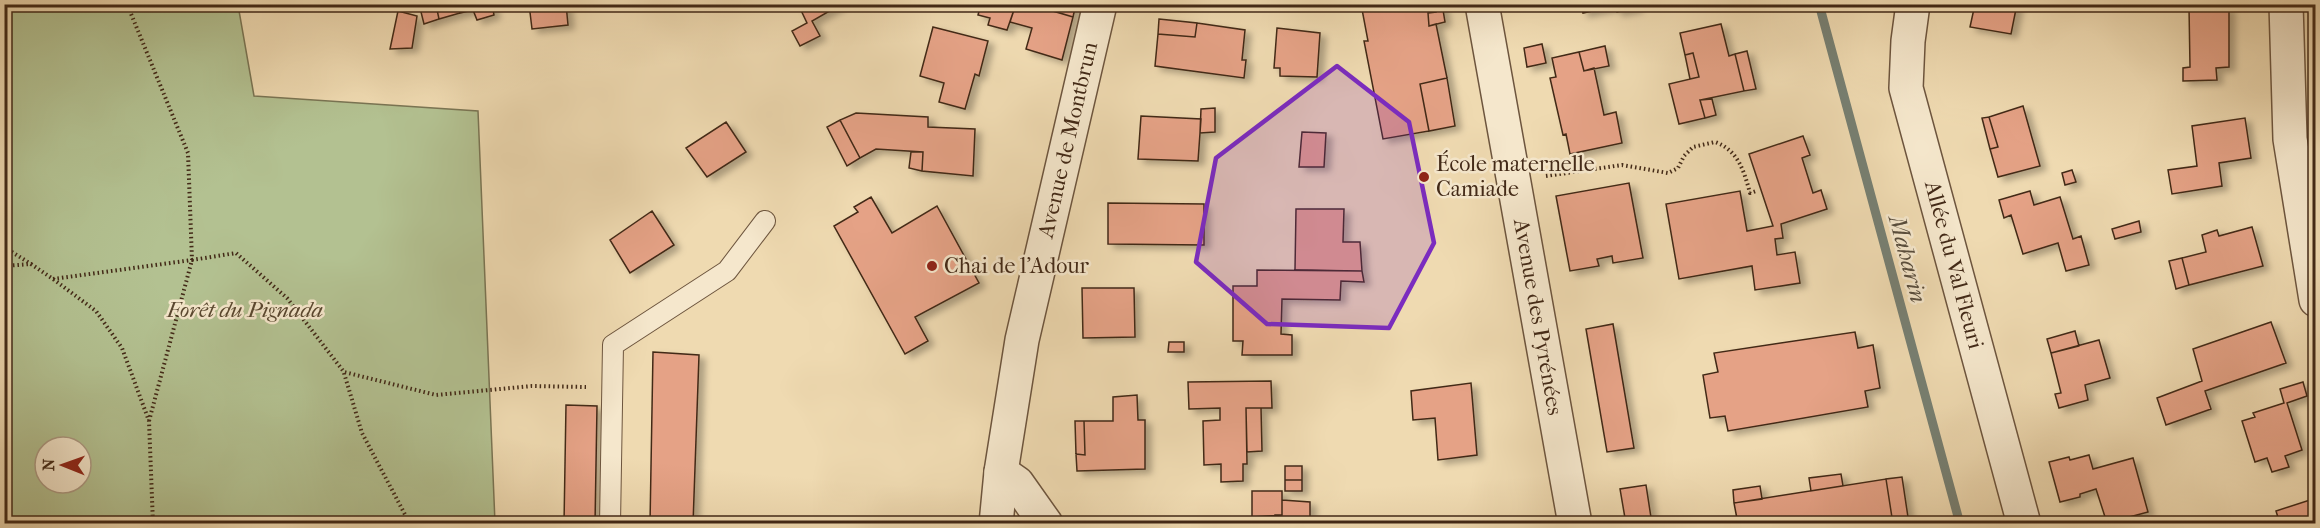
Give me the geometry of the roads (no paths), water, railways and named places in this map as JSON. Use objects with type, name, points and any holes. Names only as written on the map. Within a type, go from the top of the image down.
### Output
[{"type":"street","name":"Avenue de Montbrun","points":[[996,524],[1001,472],[1022,340],[1100,4]]},
{"type":"street","name":"Avenue des Pyrénées","points":[[1482,4],[1575,524]]},
{"type":"street","name":"Allée du Val Fleuri","points":[[1913,4],[1908,41],[1906,88],[2024,524]]},
{"type":"street","points":[[2286,4],[2290,140],[2316,300]]},
{"type":"street","points":[[1001,472],[1017,483],[1046,524]]},
{"type":"lane","points":[[610,524],[613,345],[727,271],[765,221]]},
{"type":"waterway","name":"Maharin","points":[[1819,4],[1960,524]]},
{"type":"place","name":"École maternelle Camiade","points":[[1424,177]]},
{"type":"place","name":"Chai de l'Adour","points":[[932,266]]},
{"type":"park label","name":"Forêt du Pignada","points":[[245,310]]}]
